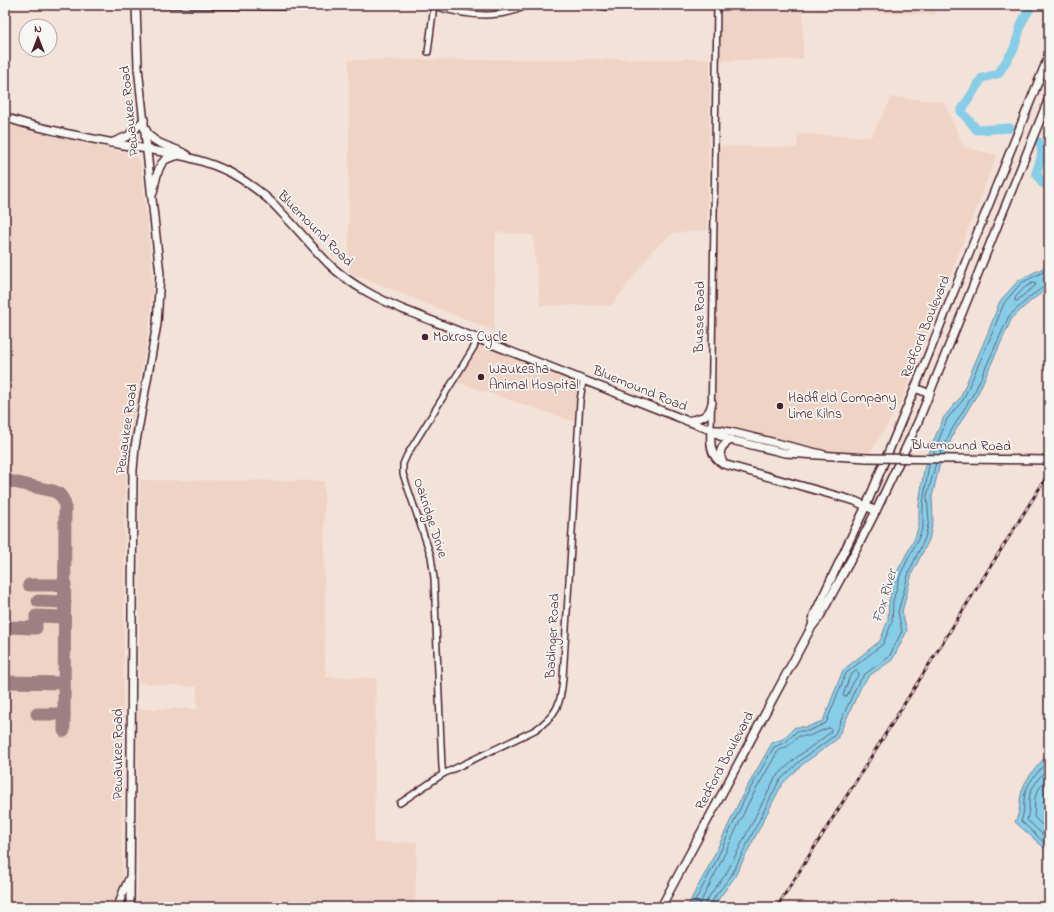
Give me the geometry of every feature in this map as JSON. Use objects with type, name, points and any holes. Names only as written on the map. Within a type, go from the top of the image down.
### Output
[{"type":"main road","name":"Pewaukee Road","points":[[130,907],[133,470],[157,324],[160,274],[138,67],[136,6]]},
{"type":"main road","name":"Redford Boulevard","points":[[811,628],[814,614],[866,506],[1049,55]]},
{"type":"main road","name":"Redford Boulevard","points":[[661,907],[811,628],[819,618],[876,511],[930,394],[1049,98]]},
{"type":"main road","name":"Bluemound Road","points":[[5,117],[35,126],[111,143],[178,155],[228,172],[240,178],[257,190],[282,212],[330,266],[362,289],[389,303],[687,422],[711,430],[720,436],[746,445],[785,453],[867,458],[1049,460]]},
{"type":"main road","points":[[111,143],[128,136],[144,122],[149,135],[155,141],[179,150],[193,159]]},
{"type":"main road","points":[[152,197],[162,163],[167,159],[178,155]]},
{"type":"main road","points":[[915,388],[930,394]]},
{"type":"main road","points":[[687,422],[702,418],[710,410],[712,403]]},
{"type":"main road","name":"Bluemound Road","points":[[711,430],[730,432],[825,455]]},
{"type":"main road","name":"Busse Road","points":[[711,430],[710,444],[712,451],[718,460],[724,464]]},
{"type":"main road","points":[[731,440],[724,444],[721,451],[721,458],[724,464],[855,501],[876,511]]},
{"type":"main road","points":[[118,907],[131,875]]},
{"type":"street","points":[[136,6],[169,5],[287,7],[303,5]]},
{"type":"street","points":[[428,52],[434,5],[462,12],[490,15],[515,10],[527,5]]},
{"type":"street","points":[[596,5],[607,7],[631,5]]},
{"type":"street","name":"Busse Road","points":[[711,430],[717,5]]},
{"type":"street","name":"Oakridge Drive","points":[[444,774],[442,767],[434,578],[432,562],[402,467],[407,455],[474,347],[477,338]]},
{"type":"street","name":"Badinger Road","points":[[400,803],[444,774],[535,730],[551,717],[560,701],[563,678],[580,401],[583,380]]},
{"type":"shaded area","points":[[717,5],[936,5],[935,15],[803,10],[803,59],[716,61]]},
{"type":"shaded area","points":[[710,59],[707,230],[674,233],[654,249],[612,305],[540,305],[533,235],[496,232],[494,331],[349,272],[349,60]]},
{"type":"shaded area","points":[[892,97],[944,102],[964,147],[997,155],[900,404],[867,458],[849,457],[711,430],[715,146],[797,148],[798,134],[871,137]]},
{"type":"shaded area","points":[[5,123],[27,130],[133,154],[139,159],[141,165],[151,260],[152,285],[147,340],[127,461],[125,498],[123,880],[116,907],[5,907]]},
{"type":"shaded area","points":[[477,338],[583,381],[579,423],[453,381]]},
{"type":"shaded area","points":[[140,480],[324,481],[325,677],[376,678],[374,843],[417,842],[415,907],[137,907],[137,709],[197,709],[197,687],[139,683]]},
{"type":"water","points":[[1049,265],[1049,288],[1033,299],[1012,318],[978,393],[954,433],[939,467],[932,497],[933,521],[929,540],[912,573],[902,612],[907,631],[892,660],[869,676],[861,687],[837,739],[803,764],[782,784],[734,878],[714,907],[687,907],[710,864],[742,796],[772,743],[783,739],[795,727],[807,727],[823,721],[843,670],[880,641],[888,620],[889,600],[897,572],[915,538],[919,525],[919,505],[924,469],[933,442],[944,417],[960,398],[1000,301],[1019,280]]},
{"type":"water","points":[[1049,752],[1049,852],[1015,822],[1025,783]]},
{"type":"waterway","points":[[1010,128],[977,130],[961,111],[982,78],[998,74],[1014,49],[1022,22],[1032,5]]},
{"type":"waterway","points":[[1039,142],[1041,146],[1041,153],[1040,162],[1036,173],[1042,183],[1049,184]]},
{"type":"taxiway","points":[[5,480],[58,493],[65,505],[64,731]]},
{"type":"taxiway","points":[[29,585],[65,585]]},
{"type":"taxiway","points":[[38,601],[65,602]]},
{"type":"taxiway","points":[[5,627],[36,628],[36,616],[64,617]]},
{"type":"taxiway","points":[[5,682],[64,683]]},
{"type":"taxiway","points":[[37,714],[64,714]]},
{"type":"railway","points":[[777,907],[1049,473]]},
{"type":"place","name":"Mokros Cycle","points":[[425,337]]},
{"type":"place","name":"Waukesha Animal Hospital","points":[[481,377]]},
{"type":"place","name":"Hadfield Company Lime Kilns","points":[[780,406]]},
{"type":"water label","name":"Fox River","points":[[885,596]]}]
